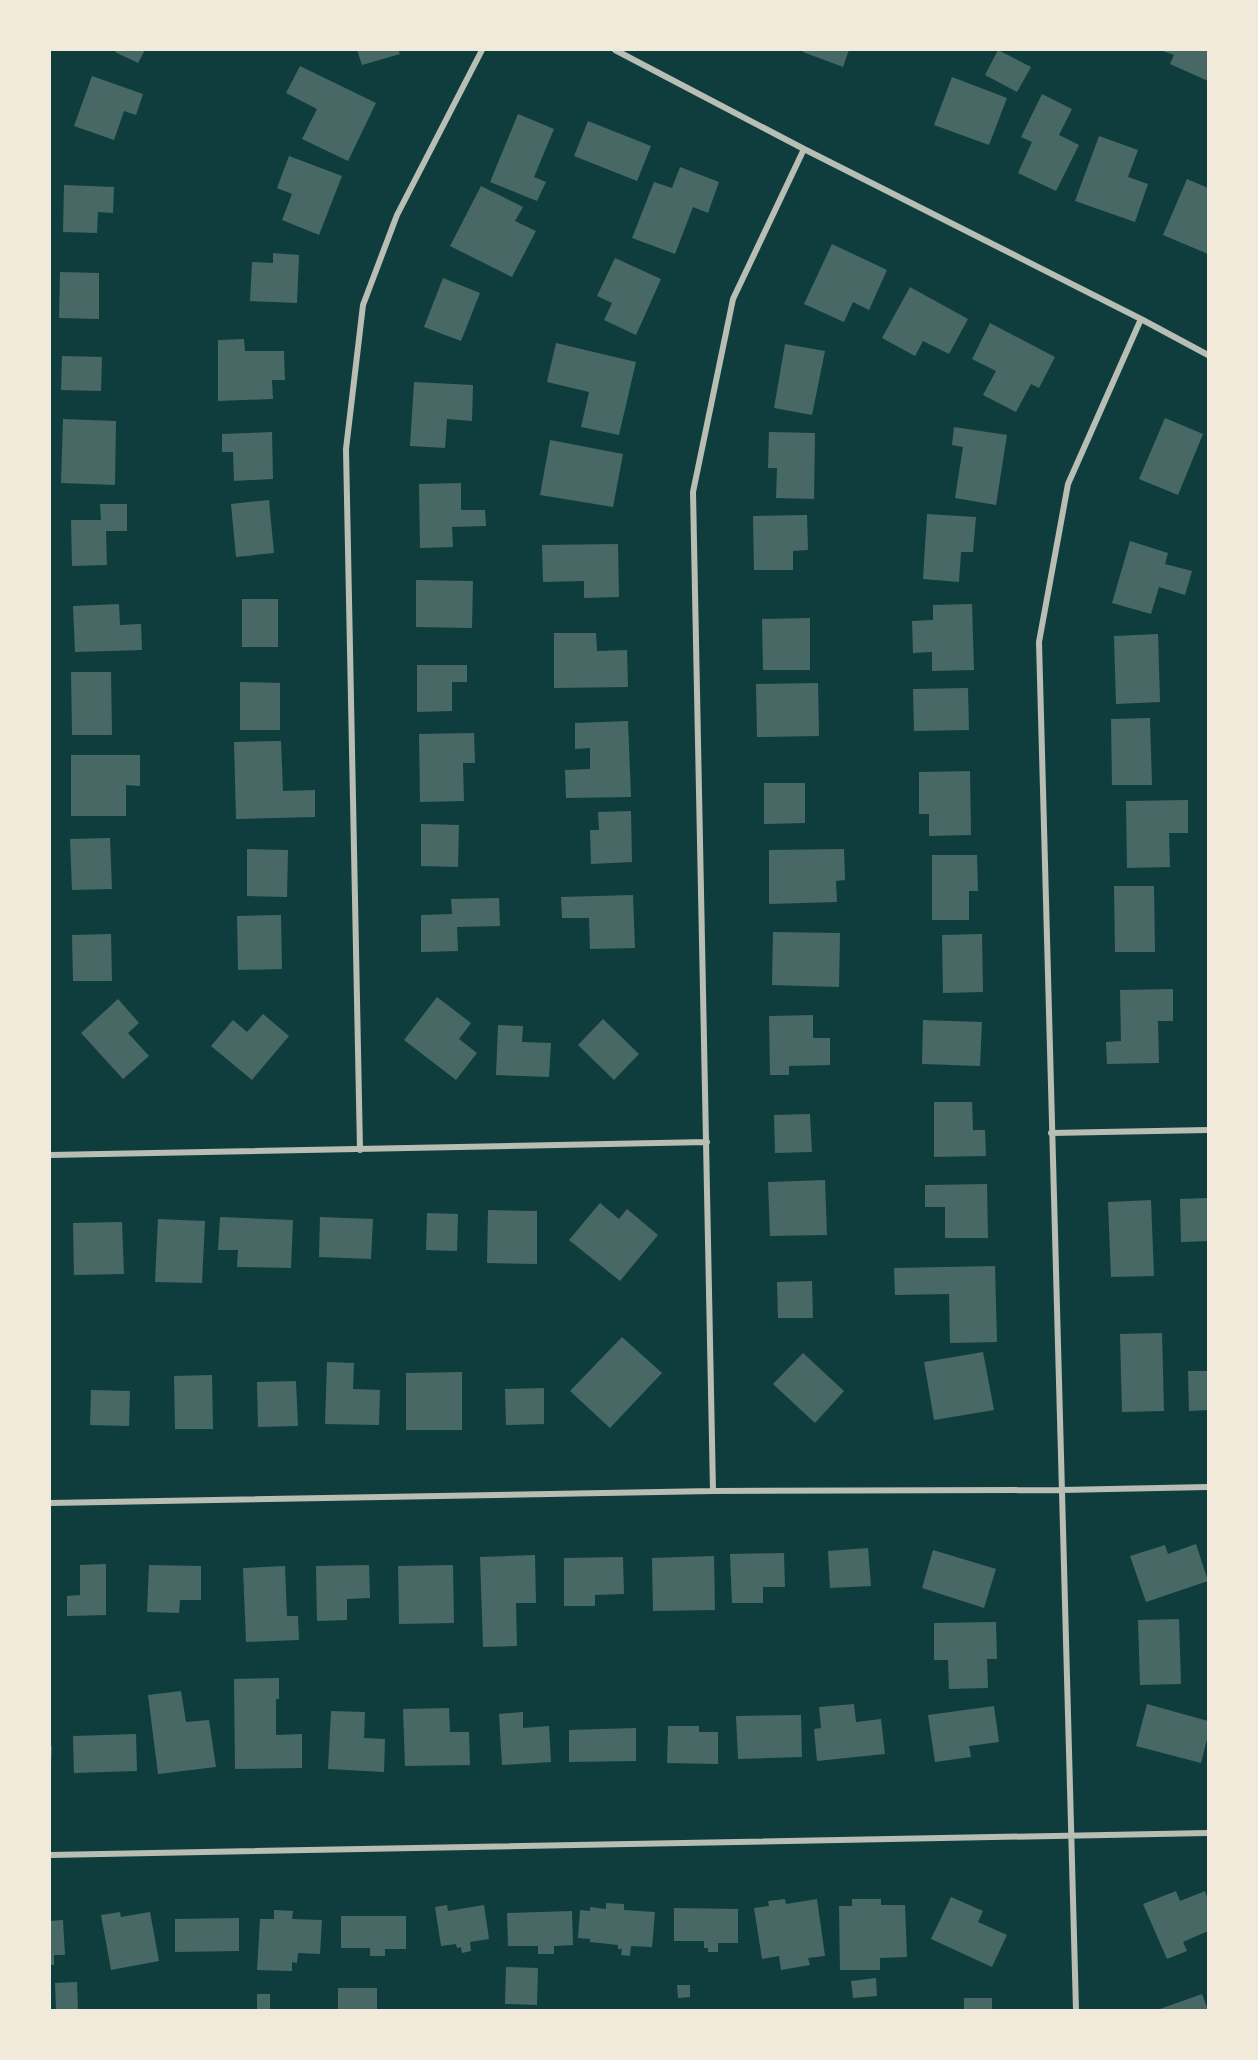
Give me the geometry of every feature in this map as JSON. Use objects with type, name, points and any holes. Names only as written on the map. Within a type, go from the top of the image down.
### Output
[{"type":"street","points":[[360,1150],[348,438],[363,305],[397,215],[482,50]]},
{"type":"street","points":[[615,50],[1209,355]]},
{"type":"street","points":[[712,1491],[693,492],[733,298],[804,149]]},
{"type":"street","points":[[1076,2010],[1039,642],[1068,484],[1141,319]]},
{"type":"street","points":[[1051,1134],[1209,1130]]},
{"type":"street","points":[[50,1155],[707,1142]]},
{"type":"street","points":[[50,1503],[712,1491],[1061,1490],[1209,1486]]},
{"type":"street","points":[[50,1855],[1209,1833]]},
{"type":"building","points":[[116,50],[145,50],[138,63],[115,52]]},
{"type":"building","points":[[357,50],[398,50],[400,54],[362,65]]},
{"type":"building","points":[[804,50],[849,50],[843,67],[803,52]]},
{"type":"building","points":[[998,50],[1031,67],[1017,92],[985,75]]},
{"type":"building","points":[[1160,50],[1208,50],[1208,81],[1170,64],[1174,55]]},
{"type":"building","points":[[300,66],[376,103],[348,161],[302,139],[317,109],[286,93]]},
{"type":"building","points":[[92,76],[143,94],[136,115],[124,111],[114,140],[74,126]]},
{"type":"building","points":[[952,77],[1007,98],[989,145],[934,125]]},
{"type":"building","points":[[1042,94],[1072,109],[1059,135],[1079,145],[1056,191],[1018,173],[1032,142],[1021,137]]},
{"type":"building","points":[[518,114],[554,129],[534,177],[546,182],[537,201],[490,182]]},
{"type":"building","points":[[588,121],[651,146],[637,181],[574,156]]},
{"type":"building","points":[[1099,136],[1138,150],[1128,177],[1148,184],[1135,222],[1075,201]]},
{"type":"building","points":[[289,156],[342,176],[319,235],[282,220],[292,194],[277,188]]},
{"type":"building","points":[[680,167],[719,182],[708,213],[693,207],[675,254],[632,238],[654,182],[672,188]]},
{"type":"building","points":[[1187,179],[1208,188],[1208,254],[1163,235]]},
{"type":"building","points":[[64,185],[114,187],[113,213],[98,212],[97,233],[63,232]]},
{"type":"building","points":[[481,186],[523,207],[515,221],[536,231],[512,277],[450,246]]},
{"type":"building","points":[[832,244],[887,270],[869,310],[853,302],[844,322],[804,304]]},
{"type":"building","points":[[273,253],[299,255],[297,303],[250,301],[252,262],[273,263]]},
{"type":"building","points":[[615,258],[661,279],[636,335],[604,320],[612,303],[597,296]]},
{"type":"building","points":[[60,272],[99,273],[99,319],[59,318]]},
{"type":"building","points":[[443,278],[480,293],[461,341],[424,327]]},
{"type":"building","points":[[910,287],[968,319],[949,354],[923,341],[915,356],[882,338]]},
{"type":"building","points":[[990,323],[1055,357],[1039,388],[1031,384],[1016,412],[983,395],[996,371],[972,359]]},
{"type":"building","points":[[244,339],[245,351],[284,351],[285,380],[272,380],[273,399],[218,401],[218,340]]},
{"type":"building","points":[[556,343],[636,362],[619,435],[581,427],[589,392],[547,382]]},
{"type":"building","points":[[785,344],[825,351],[812,415],[774,408]]},
{"type":"building","points":[[62,356],[102,357],[101,391],[61,390]]},
{"type":"building","points":[[414,382],[473,385],[472,421],[447,419],[445,448],[410,446]]},
{"type":"building","points":[[1165,418],[1203,434],[1178,495],[1139,479]]},
{"type":"building","points":[[63,419],[116,421],[115,485],[61,483]]},
{"type":"building","points":[[954,427],[1007,435],[996,505],[955,498],[963,447],[952,445]]},
{"type":"building","points":[[272,432],[273,479],[234,481],[233,452],[222,452],[222,434]]},
{"type":"building","points":[[769,432],[815,433],[814,499],[776,498],[777,468],[768,468]]},
{"type":"building","points":[[550,440],[623,454],[613,507],[540,495]]},
{"type":"building","points":[[461,483],[461,510],[485,510],[486,526],[452,527],[453,547],[420,548],[419,484]]},
{"type":"building","points":[[269,500],[274,553],[236,557],[231,504]]},
{"type":"building","points":[[100,504],[127,504],[127,531],[106,531],[107,565],[72,566],[71,520],[101,520]]},
{"type":"building","points":[[927,514],[976,517],[973,552],[961,552],[959,582],[923,579]]},
{"type":"building","points":[[807,515],[808,550],[793,551],[793,570],[754,570],[753,516]]},
{"type":"building","points":[[1130,541],[1168,553],[1165,564],[1192,571],[1185,595],[1159,587],[1151,614],[1112,603]]},
{"type":"building","points":[[618,544],[619,597],[584,598],[584,581],[543,582],[542,545]]},
{"type":"building","points":[[416,580],[473,581],[472,628],[416,627]]},
{"type":"building","points":[[242,599],[278,599],[278,647],[242,647]]},
{"type":"building","points":[[119,604],[120,625],[141,624],[142,650],[75,652],[73,606]]},
{"type":"building","points":[[972,604],[974,670],[932,671],[932,652],[913,653],[912,621],[933,620],[933,605]]},
{"type":"building","points":[[810,618],[810,670],[763,670],[762,619]]},
{"type":"building","points":[[554,633],[596,633],[597,651],[627,650],[628,687],[554,688]]},
{"type":"building","points":[[1158,634],[1160,702],[1116,704],[1114,636]]},
{"type":"building","points":[[417,665],[467,665],[467,682],[452,682],[452,711],[417,712]]},
{"type":"building","points":[[71,672],[111,672],[112,735],[72,735]]},
{"type":"building","points":[[240,682],[280,683],[280,730],[240,730]]},
{"type":"building","points":[[818,683],[819,736],[757,737],[756,684]]},
{"type":"building","points":[[968,688],[969,730],[914,731],[913,689]]},
{"type":"building","points":[[1150,718],[1152,785],[1112,785],[1111,719]]},
{"type":"building","points":[[628,721],[631,797],[566,798],[565,770],[590,769],[590,748],[575,749],[575,723]]},
{"type":"building","points":[[474,733],[475,763],[463,763],[464,801],[420,802],[419,734]]},
{"type":"building","points":[[281,741],[283,791],[315,790],[315,817],[236,819],[234,742]]},
{"type":"building","points":[[71,755],[140,755],[140,786],[126,785],[126,816],[71,816]]},
{"type":"building","points":[[970,771],[971,835],[929,836],[929,814],[919,814],[919,772]]},
{"type":"building","points":[[764,783],[805,783],[805,823],[764,824]]},
{"type":"building","points":[[1188,800],[1188,833],[1169,833],[1170,867],[1127,868],[1126,801]]},
{"type":"building","points":[[631,811],[632,862],[591,864],[590,830],[599,830],[598,812]]},
{"type":"building","points":[[421,824],[459,825],[458,867],[421,866]]},
{"type":"building","points":[[110,838],[112,889],[72,890],[70,839]]},
{"type":"building","points":[[247,849],[288,850],[287,897],[247,896]]},
{"type":"building","points":[[844,849],[845,880],[836,881],[837,902],[769,904],[769,850]]},
{"type":"building","points":[[932,855],[977,855],[978,891],[969,891],[969,920],[932,920]]},
{"type":"building","points":[[1114,886],[1154,886],[1155,952],[1115,952]]},
{"type":"building","points":[[633,895],[635,948],[590,949],[589,918],[562,918],[561,897]]},
{"type":"building","points":[[499,898],[500,926],[457,927],[458,951],[421,952],[421,915],[452,914],[451,899]]},
{"type":"building","points":[[281,915],[282,969],[238,970],[237,916]]},
{"type":"building","points":[[773,932],[840,933],[839,987],[772,985]]},
{"type":"building","points":[[111,934],[112,981],[73,981],[72,935]]},
{"type":"building","points":[[982,934],[983,992],[943,993],[942,935]]},
{"type":"building","points":[[1173,989],[1173,1021],[1158,1021],[1159,1063],[1107,1064],[1106,1042],[1121,1041],[1120,990]]},
{"type":"building","points":[[437,997],[471,1023],[459,1039],[477,1053],[456,1080],[404,1040]]},
{"type":"building","points":[[118,999],[139,1023],[128,1033],[149,1056],[123,1079],[81,1033]]},
{"type":"building","points":[[263,1014],[289,1036],[252,1080],[211,1046],[233,1020],[247,1032]]},
{"type":"building","points":[[813,1015],[813,1038],[830,1038],[830,1065],[789,1066],[789,1075],[770,1075],[769,1016]]},
{"type":"building","points":[[603,1019],[639,1054],[614,1080],[578,1045]]},
{"type":"building","points":[[923,1020],[982,1022],[980,1066],[922,1064]]},
{"type":"building","points":[[498,1025],[523,1026],[522,1042],[551,1043],[549,1077],[496,1075]]},
{"type":"building","points":[[934,1102],[972,1102],[973,1130],[985,1130],[986,1156],[934,1157]]},
{"type":"building","points":[[810,1114],[812,1152],[775,1153],[774,1115]]},
{"type":"building","points":[[825,1180],[827,1235],[770,1236],[768,1182]]},
{"type":"building","points":[[987,1184],[988,1238],[945,1238],[945,1207],[925,1207],[925,1185]]},
{"type":"building","points":[[1208,1198],[1208,1241],[1181,1242],[1180,1199]]},
{"type":"building","points":[[1151,1200],[1154,1276],[1111,1277],[1108,1202]]},
{"type":"building","points":[[600,1203],[619,1219],[627,1209],[658,1235],[620,1281],[569,1240]]},
{"type":"building","points":[[488,1210],[537,1211],[537,1264],[487,1263]]},
{"type":"building","points":[[427,1213],[458,1214],[457,1251],[426,1250]]},
{"type":"building","points":[[220,1217],[293,1220],[291,1268],[237,1267],[238,1250],[218,1250]]},
{"type":"building","points":[[320,1217],[373,1219],[371,1259],[319,1257]]},
{"type":"building","points":[[158,1219],[205,1221],[202,1283],[155,1282]]},
{"type":"building","points":[[122,1222],[124,1274],[74,1275],[73,1223]]},
{"type":"building","points":[[995,1266],[997,1342],[950,1343],[949,1294],[895,1295],[894,1268]]},
{"type":"building","points":[[812,1281],[813,1318],[778,1318],[777,1282]]},
{"type":"building","points":[[1162,1333],[1164,1411],[1122,1412],[1120,1334]]},
{"type":"building","points":[[622,1337],[662,1373],[610,1428],[570,1391]]},
{"type":"building","points":[[983,1352],[994,1410],[934,1420],[924,1362]]},
{"type":"building","points":[[803,1353],[844,1391],[815,1423],[773,1384]]},
{"type":"building","points":[[327,1362],[354,1363],[353,1389],[380,1390],[379,1425],[325,1424]]},
{"type":"building","points":[[1188,1371],[1208,1371],[1208,1410],[1189,1411]]},
{"type":"building","points":[[462,1372],[462,1430],[406,1430],[406,1373]]},
{"type":"building","points":[[212,1375],[213,1429],[175,1429],[174,1376]]},
{"type":"building","points":[[296,1381],[298,1426],[258,1427],[257,1382]]},
{"type":"building","points":[[544,1388],[544,1424],[506,1425],[505,1389]]},
{"type":"building","points":[[91,1390],[130,1391],[129,1426],[90,1425]]},
{"type":"building","points":[[1196,1544],[1208,1581],[1146,1602],[1130,1556],[1165,1545],[1168,1554]]},
{"type":"building","points":[[868,1548],[871,1586],[830,1588],[828,1551]]},
{"type":"building","points":[[933,1550],[996,1569],[984,1608],[922,1588]]},
{"type":"building","points":[[784,1553],[785,1587],[763,1587],[763,1603],[732,1603],[730,1554]]},
{"type":"building","points":[[535,1555],[536,1603],[516,1603],[517,1646],[483,1647],[480,1557]]},
{"type":"building","points":[[714,1556],[715,1610],[653,1611],[652,1558]]},
{"type":"building","points":[[623,1557],[624,1594],[595,1595],[595,1606],[564,1606],[564,1558]]},
{"type":"building","points":[[106,1564],[106,1615],[67,1616],[67,1596],[80,1595],[80,1565]]},
{"type":"building","points":[[149,1565],[201,1566],[201,1600],[180,1600],[179,1613],[147,1612]]},
{"type":"building","points":[[369,1565],[370,1598],[347,1599],[347,1620],[317,1621],[316,1566]]},
{"type":"building","points":[[453,1565],[454,1623],[399,1624],[398,1566]]},
{"type":"building","points":[[285,1566],[287,1616],[298,1616],[299,1640],[246,1642],[243,1568]]},
{"type":"building","points":[[1179,1619],[1181,1684],[1140,1685],[1138,1620]]},
{"type":"building","points":[[996,1622],[997,1659],[987,1659],[988,1688],[949,1689],[948,1660],[934,1660],[934,1623]]},
{"type":"building","points":[[279,1678],[279,1699],[276,1699],[276,1735],[302,1734],[302,1768],[235,1769],[234,1679]]},
{"type":"building","points":[[181,1691],[186,1722],[209,1720],[216,1767],[158,1774],[148,1695]]},
{"type":"building","points":[[854,1704],[856,1722],[881,1719],[885,1754],[817,1761],[814,1729],[821,1728],[819,1707]]},
{"type":"building","points":[[1147,1704],[1208,1721],[1208,1735],[1201,1763],[1136,1746]]},
{"type":"building","points":[[994,1706],[999,1742],[969,1746],[971,1757],[935,1762],[928,1715]]},
{"type":"building","points":[[449,1708],[450,1732],[469,1732],[470,1765],[405,1766],[403,1709]]},
{"type":"building","points":[[331,1711],[365,1712],[364,1738],[385,1739],[384,1772],[328,1769]]},
{"type":"building","points":[[523,1712],[523,1728],[549,1726],[551,1762],[502,1765],[499,1714]]},
{"type":"building","points":[[801,1715],[802,1757],[738,1759],[736,1716]]},
{"type":"building","points":[[668,1726],[699,1726],[699,1732],[718,1732],[718,1764],[667,1763]]},
{"type":"building","points":[[636,1728],[636,1761],[569,1762],[569,1730]]},
{"type":"building","points":[[136,1734],[137,1771],[74,1773],[73,1736]]},
{"type":"building","points":[[50,1746],[52,1746],[51,1763],[50,1763]]},
{"type":"building","points":[[1176,1891],[1180,1901],[1205,1891],[1208,1900],[1208,1931],[1183,1942],[1187,1951],[1167,1959],[1143,1904]]},
{"type":"building","points":[[951,1897],[983,1911],[978,1922],[1007,1935],[992,1967],[931,1939]]},
{"type":"building","points":[[785,1899],[786,1904],[817,1899],[825,1956],[808,1958],[810,1965],[781,1970],[779,1956],[762,1959],[754,1908],[769,1906],[768,1901]]},
{"type":"building","points":[[852,1899],[881,1899],[881,1905],[905,1905],[907,1957],[880,1958],[880,1970],[840,1970],[839,1906],[852,1906]]},
{"type":"building","points":[[606,1903],[624,1904],[624,1910],[655,1912],[652,1947],[631,1946],[630,1956],[621,1955],[622,1949],[618,1949],[618,1945],[590,1942],[590,1939],[578,1938],[580,1910],[590,1911],[590,1907],[606,1909]]},
{"type":"building","points":[[447,1905],[448,1911],[484,1905],[489,1939],[470,1942],[471,1951],[462,1953],[461,1947],[457,1948],[456,1944],[441,1946],[435,1907]]},
{"type":"building","points":[[674,1908],[738,1909],[738,1943],[718,1943],[718,1952],[708,1952],[708,1948],[704,1948],[704,1941],[674,1941]]},
{"type":"building","points":[[274,1910],[293,1911],[292,1919],[322,1920],[320,1954],[298,1953],[297,1963],[292,1962],[292,1971],[257,1970],[260,1919],[274,1919]]},
{"type":"building","points":[[572,1911],[573,1945],[554,1946],[554,1954],[538,1954],[538,1946],[508,1946],[507,1913]]},
{"type":"building","points":[[120,1912],[121,1917],[150,1912],[159,1961],[111,1970],[101,1915]]},
{"type":"building","points":[[341,1916],[406,1916],[406,1949],[385,1949],[385,1956],[370,1956],[370,1948],[341,1948]]},
{"type":"building","points":[[239,1918],[239,1951],[175,1952],[175,1919]]},
{"type":"building","points":[[63,1920],[65,1955],[54,1955],[54,1965],[50,1965],[50,1921]]},
{"type":"building","points":[[506,1967],[538,1968],[537,2005],[505,2004]]},
{"type":"building","points":[[876,1978],[877,1996],[853,1998],[851,1981]]},
{"type":"building","points":[[77,1982],[78,2010],[56,2010],[55,1983]]},
{"type":"building","points":[[677,1985],[690,1985],[690,1997],[678,1998]]},
{"type":"building","points":[[338,1988],[377,1988],[377,2010],[338,2010]]},
{"type":"building","points":[[257,1994],[270,1994],[270,2009],[257,2009]]},
{"type":"building","points":[[1202,1994],[1208,2010],[1157,2010]]},
{"type":"building","points":[[964,1998],[992,1998],[992,2010],[964,2010]]}]
